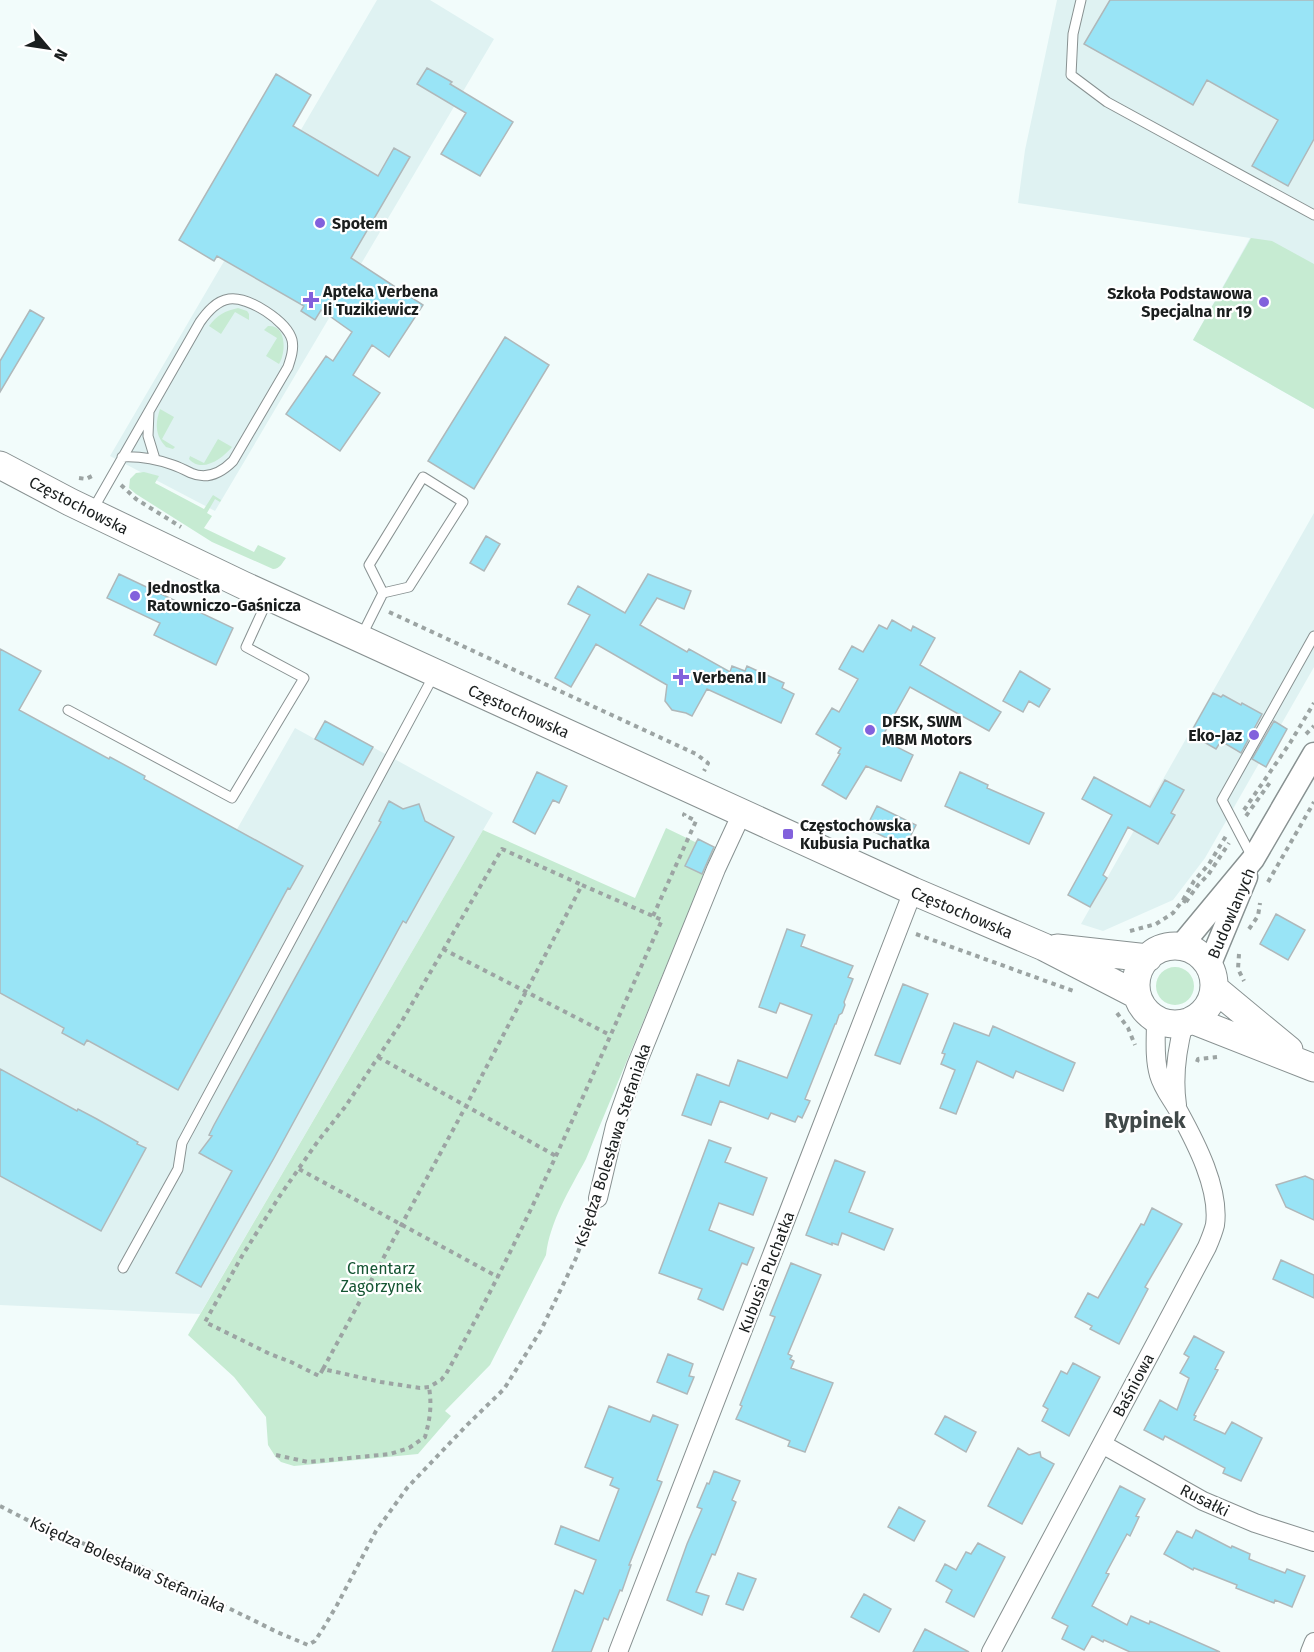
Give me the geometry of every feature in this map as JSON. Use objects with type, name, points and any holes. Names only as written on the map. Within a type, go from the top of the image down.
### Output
[{"type":"main road","name":"Częstochowska","points":[[0,465],[91,512],[269,597],[913,891],[1044,947],[1137,995]]},
{"type":"main road","name":"Częstochowska","points":[[1044,947],[1148,958]]},
{"type":"main road","points":[[1180,947],[1191,950],[1201,957],[1211,977],[1310,1066],[1188,1022],[1165,1023],[1156,1020],[1141,1005],[1137,995],[1136,985],[1142,966],[1148,958],[1163,948],[1180,947]]},
{"type":"main road","points":[[1188,1022],[1207,1007],[1212,998],[1211,977]]},
{"type":"street","name":"Budowlanych","points":[[1211,977],[1253,859],[1308,746]]},
{"type":"street","name":"Księdza Bolesława Stefaniaka","points":[[598,1198],[615,1126],[636,1066],[716,869],[742,813]]},
{"type":"street","name":"Budowlanych","points":[[1180,947],[1253,859]]},
{"type":"street","name":"Kubusia Puchatka","points":[[618,1652],[913,891]]},
{"type":"street","name":"Baśniowa","points":[[991,1652],[1207,1247],[1215,1224],[1213,1192],[1208,1174],[1158,1073],[1156,1020]]},
{"type":"street","name":"Baśniowa","points":[[1178,1110],[1175,1081],[1177,1061],[1180,1039],[1188,1022]]},
{"type":"street","name":"Rusałki","points":[[1102,1444],[1203,1501],[1255,1523],[1314,1542]]},
{"type":"street","points":[[1310,1652],[1314,1642]]},
{"type":"lane","points":[[1081,0],[1073,34],[1071,75],[1107,102],[1314,215]]},
{"type":"lane","points":[[91,512],[122,457],[200,322],[208,311],[227,299],[236,299],[247,302],[280,321],[288,330],[293,352],[288,367],[233,461],[225,469],[204,476],[192,474],[176,465],[155,459],[138,456],[122,457]]},
{"type":"lane","points":[[150,409],[148,436],[155,459]]},
{"type":"lane","points":[[423,477],[463,502],[409,587],[383,593],[369,565],[423,477]]},
{"type":"lane","points":[[361,639],[383,593]]},
{"type":"lane","points":[[68,710],[232,798],[304,678],[246,647],[269,597]]},
{"type":"lane","points":[[1253,859],[1222,800],[1314,636]]},
{"type":"lane","points":[[123,1268],[178,1169],[182,1143],[435,673]]},
{"type":"path","points":[[1185,901],[1194,881],[1236,826],[1314,703]]},
{"type":"path","points":[[1308,746],[1314,726]]},
{"type":"path","points":[[1236,826],[1275,776]]},
{"type":"path","points":[[653,915],[696,821],[684,815],[696,791]]},
{"type":"path","points":[[1265,889],[1314,802]]},
{"type":"path","points":[[323,1369],[420,1388],[429,1387],[446,1374],[498,1277],[556,1156],[662,920],[502,849],[402,1021],[345,1107],[298,1169],[242,1256],[205,1322],[319,1376],[466,1106],[582,885]]},
{"type":"path","points":[[1246,934],[1258,916],[1261,896]]},
{"type":"path","points":[[899,927],[1078,993]]},
{"type":"path","points":[[443,949],[610,1035]]},
{"type":"path","points":[[1111,1007],[1128,1028],[1136,1052],[1156,1055]]},
{"type":"path","points":[[1177,1061],[1196,1063],[1198,1059],[1220,1056]]},
{"type":"path","points":[[378,1057],[556,1156]]},
{"type":"path","points":[[298,1169],[498,1277]]},
{"type":"path","name":"Księdza Bolesława Stefaniaka","points":[[0,1506],[43,1528],[167,1578],[299,1643],[308,1645],[315,1641],[324,1628],[376,1531],[407,1488],[504,1389],[542,1330],[576,1258],[598,1198]]},
{"type":"path","points":[[276,1455],[308,1462],[390,1454],[409,1448],[425,1437],[431,1416],[432,1403],[429,1387]]},
{"type":"shaded area","points":[[377,0],[430,0],[494,39],[215,511],[110,456]]},
{"type":"shaded area","points":[[1057,0],[1314,0],[1314,409],[1193,340],[1250,238],[1018,203],[1025,150]]},
{"type":"shaded area","points":[[1314,513],[1314,667],[1205,858],[1173,900],[1103,931],[1081,924]]},
{"type":"shaded area","points":[[325,721],[493,813],[200,1314],[0,1305],[0,729],[224,852],[295,728],[315,739]]},
{"type":"green space","name":"Szkoła Podstawowa Specjalna nr 19","points":[[1251,238],[1272,241],[1314,264],[1314,409],[1193,340]]},
{"type":"green space","points":[[238,308],[247,311],[249,320],[235,312],[221,334],[209,326],[222,314]]},
{"type":"green space","points":[[268,326],[274,327],[282,334],[284,347],[279,364],[266,356],[277,338],[264,330]]},
{"type":"green space","points":[[160,409],[174,417],[162,439],[175,447],[173,449],[162,443],[158,434],[157,420]]},
{"type":"green space","points":[[218,439],[232,447],[218,460],[200,465],[189,459],[190,456],[204,463]]},
{"type":"green space","points":[[144,472],[159,476],[155,483],[204,509],[213,495],[221,500],[220,502],[215,499],[207,513],[212,516],[204,528],[254,552],[258,545],[286,558],[279,567],[273,569],[212,542],[129,488],[130,479],[136,473]]},
{"type":"green space","name":"Cmentarz Zagorzynek","points":[[666,828],[695,842],[698,839],[715,847],[586,1159],[556,1218],[546,1255],[490,1365],[445,1411],[451,1416],[418,1454],[294,1466],[281,1462],[268,1445],[266,1417],[234,1377],[188,1335],[483,830],[635,898]]},
{"type":"green space","points":[[1175,967],[1182,968],[1188,973],[1193,979],[1193,993],[1188,999],[1182,1004],[1175,1005],[1168,1004],[1162,999],[1157,993],[1156,986],[1157,979],[1162,973],[1168,968]]},
{"type":"building","points":[[1110,0],[1314,0],[1314,139],[1288,186],[1252,166],[1278,120],[1207,80],[1193,105],[1084,44]]},
{"type":"building","points":[[427,68],[513,122],[480,176],[441,154],[466,113],[417,84]]},
{"type":"building","points":[[276,74],[311,95],[293,126],[378,176],[394,148],[410,157],[351,258],[423,305],[389,357],[372,345],[353,375],[380,393],[340,451],[286,414],[326,356],[333,361],[352,332],[321,310],[315,320],[301,311],[304,306],[217,256],[214,261],[179,240]]},
{"type":"building","points":[[30,310],[44,318],[0,392],[0,361]]},
{"type":"building","points":[[505,337],[549,365],[474,489],[428,461]]},
{"type":"building","points":[[486,536],[500,544],[484,571],[470,563]]},
{"type":"building","points":[[119,574],[233,628],[216,665],[154,635],[160,623],[107,598]]},
{"type":"building","points":[[648,574],[691,591],[684,609],[657,598],[640,625],[687,652],[689,649],[730,672],[732,666],[745,671],[747,666],[784,683],[782,688],[794,694],[781,723],[707,689],[692,716],[672,710],[665,701],[667,685],[596,644],[571,687],[555,678],[590,615],[568,604],[578,586],[625,613]]},
{"type":"building","points":[[892,620],[911,631],[913,626],[935,638],[920,665],[1001,712],[989,731],[910,687],[881,739],[913,755],[901,781],[866,766],[846,799],[822,785],[840,754],[838,753],[841,748],[816,734],[832,708],[839,712],[858,679],[839,669],[852,646],[863,652],[879,625],[887,629]]},
{"type":"building","points":[[0,649],[41,671],[19,710],[145,776],[144,779],[303,866],[290,889],[288,888],[178,1090],[87,1040],[84,1045],[62,1033],[64,1028],[0,993]]},
{"type":"building","points":[[1020,671],[1050,689],[1039,707],[1029,701],[1023,712],[1003,701]]},
{"type":"building","points":[[1213,693],[1221,697],[1223,695],[1241,705],[1242,703],[1262,714],[1241,753],[1221,741],[1216,749],[1190,734]]},
{"type":"building","points":[[325,721],[373,747],[363,765],[315,739]]},
{"type":"building","points":[[1274,721],[1287,729],[1266,767],[1252,759]]},
{"type":"building","points":[[537,772],[567,786],[559,803],[553,800],[535,834],[513,822]]},
{"type":"building","points":[[960,772],[988,785],[987,788],[1044,813],[1029,844],[945,806]]},
{"type":"building","points":[[1094,777],[1150,807],[1165,780],[1184,790],[1171,813],[1175,815],[1158,844],[1128,827],[1103,875],[1107,878],[1090,907],[1068,895],[1112,815],[1082,799]]},
{"type":"building","points":[[389,801],[403,809],[419,804],[425,821],[454,837],[406,923],[403,921],[201,1287],[176,1273],[232,1171],[199,1153],[212,1136],[209,1135],[214,1125],[381,822],[379,821]]},
{"type":"building","points":[[877,806],[916,825],[905,847],[866,828]]},
{"type":"building","points":[[698,839],[714,847],[702,874],[685,866]]},
{"type":"building","points":[[1276,914],[1305,930],[1288,960],[1260,944]]},
{"type":"building","points":[[787,929],[805,935],[801,946],[853,966],[848,977],[853,979],[844,1002],[845,1005],[805,1099],[810,1101],[802,1118],[798,1116],[795,1122],[771,1113],[768,1119],[720,1101],[711,1125],[682,1115],[697,1074],[729,1086],[738,1060],[787,1078],[812,1015],[780,1003],[776,1013],[759,1007]]},
{"type":"building","points":[[903,984],[928,994],[900,1064],[875,1055]]},
{"type":"building","points":[[954,1023],[989,1036],[993,1026],[1075,1063],[1063,1091],[1016,1071],[1013,1078],[977,1061],[956,1114],[940,1108],[955,1070],[941,1064],[945,1054],[942,1053]]},
{"type":"building","points":[[0,1069],[77,1111],[78,1109],[95,1118],[146,1148],[101,1231],[0,1176]]},
{"type":"building","points":[[709,1140],[731,1148],[725,1162],[767,1178],[753,1215],[719,1203],[709,1230],[754,1248],[747,1265],[742,1263],[723,1310],[698,1299],[702,1289],[659,1273]]},
{"type":"building","points":[[835,1160],[865,1172],[849,1212],[893,1229],[884,1250],[842,1233],[838,1245],[806,1235]]},
{"type":"building","points":[[1305,1176],[1314,1180],[1314,1220],[1286,1207],[1276,1185]]},
{"type":"building","points":[[1152,1208],[1182,1224],[1145,1287],[1148,1289],[1119,1344],[1090,1329],[1092,1326],[1075,1317],[1088,1293],[1098,1298],[1141,1224],[1144,1225]]},
{"type":"building","points":[[1281,1260],[1314,1275],[1314,1298],[1273,1279]]},
{"type":"building","points":[[791,1263],[821,1275],[788,1354],[794,1361],[791,1368],[833,1383],[805,1452],[788,1446],[790,1441],[736,1419],[775,1317],[770,1315]]},
{"type":"building","points":[[1194,1336],[1224,1352],[1215,1369],[1218,1370],[1194,1415],[1196,1416],[1194,1420],[1225,1434],[1232,1422],[1262,1438],[1241,1481],[1223,1473],[1225,1468],[1165,1436],[1163,1440],[1144,1430],[1160,1400],[1177,1410],[1189,1378],[1180,1373],[1189,1357],[1184,1354]]},
{"type":"building","points":[[668,1354],[693,1364],[689,1376],[694,1377],[687,1394],[657,1382]]},
{"type":"building","points":[[1073,1363],[1100,1377],[1069,1436],[1042,1421],[1048,1409],[1043,1406],[1061,1371],[1067,1374]]},
{"type":"building","points":[[609,1406],[650,1422],[653,1415],[678,1425],[657,1480],[662,1482],[629,1565],[631,1565],[622,1591],[620,1590],[608,1620],[604,1618],[591,1652],[552,1652],[575,1590],[583,1594],[596,1560],[555,1544],[561,1526],[599,1541],[619,1489],[610,1485],[613,1478],[585,1467]]},
{"type":"building","points":[[945,1416],[976,1432],[966,1452],[935,1434]]},
{"type":"building","points":[[1018,1448],[1029,1455],[1040,1452],[1041,1457],[1054,1464],[1022,1524],[988,1506]]},
{"type":"building","points":[[714,1471],[740,1481],[732,1500],[736,1502],[715,1555],[712,1554],[696,1592],[709,1596],[702,1615],[667,1600],[702,1509],[697,1507]]},
{"type":"building","points":[[1120,1486],[1145,1499],[1136,1516],[1139,1517],[1130,1536],[1127,1534],[1106,1573],[1109,1574],[1092,1606],[1127,1625],[1131,1616],[1149,1624],[1150,1621],[1220,1652],[1130,1652],[1092,1636],[1084,1650],[1062,1639],[1068,1626],[1052,1618]]},
{"type":"building","points":[[899,1507],[925,1521],[914,1541],[888,1527]]},
{"type":"building","points":[[1196,1530],[1231,1548],[1232,1546],[1250,1554],[1249,1559],[1285,1573],[1287,1569],[1305,1576],[1292,1607],[1275,1600],[1274,1603],[1236,1588],[1237,1585],[1194,1568],[1193,1570],[1164,1554],[1177,1531],[1192,1538]]},
{"type":"building","points":[[978,1543],[1005,1557],[974,1617],[946,1602],[952,1590],[936,1581],[945,1564],[956,1570],[966,1552],[971,1554]]},
{"type":"building","points":[[738,1573],[756,1579],[743,1610],[726,1604]]},
{"type":"building","points":[[864,1594],[891,1609],[879,1632],[851,1617]]},
{"type":"building","points":[[925,1629],[969,1652],[913,1652]]},
{"type":"place","name":"Społem","points":[[320,223]]},
{"type":"place","name":"Apteka Verbena Ii Tuzikiewicz","points":[[311,300]]},
{"type":"place","name":"Szkoła Podstawowa Specjalna nr 19","points":[[1264,302]]},
{"type":"place","name":"Jednostka Ratowniczo-Gaśnicza","points":[[135,596]]},
{"type":"place","name":"Verbena II","points":[[681,677]]},
{"type":"place","name":"DFSK, SWM MBM Motors","points":[[870,730]]},
{"type":"place","name":"Eko-Jaz","points":[[1254,735]]},
{"type":"place","name":"Częstochowska Kubusia Puchatka","points":[[788,834]]},
{"type":"district","name":"Rypinek","points":[[1145,1120]]}]
